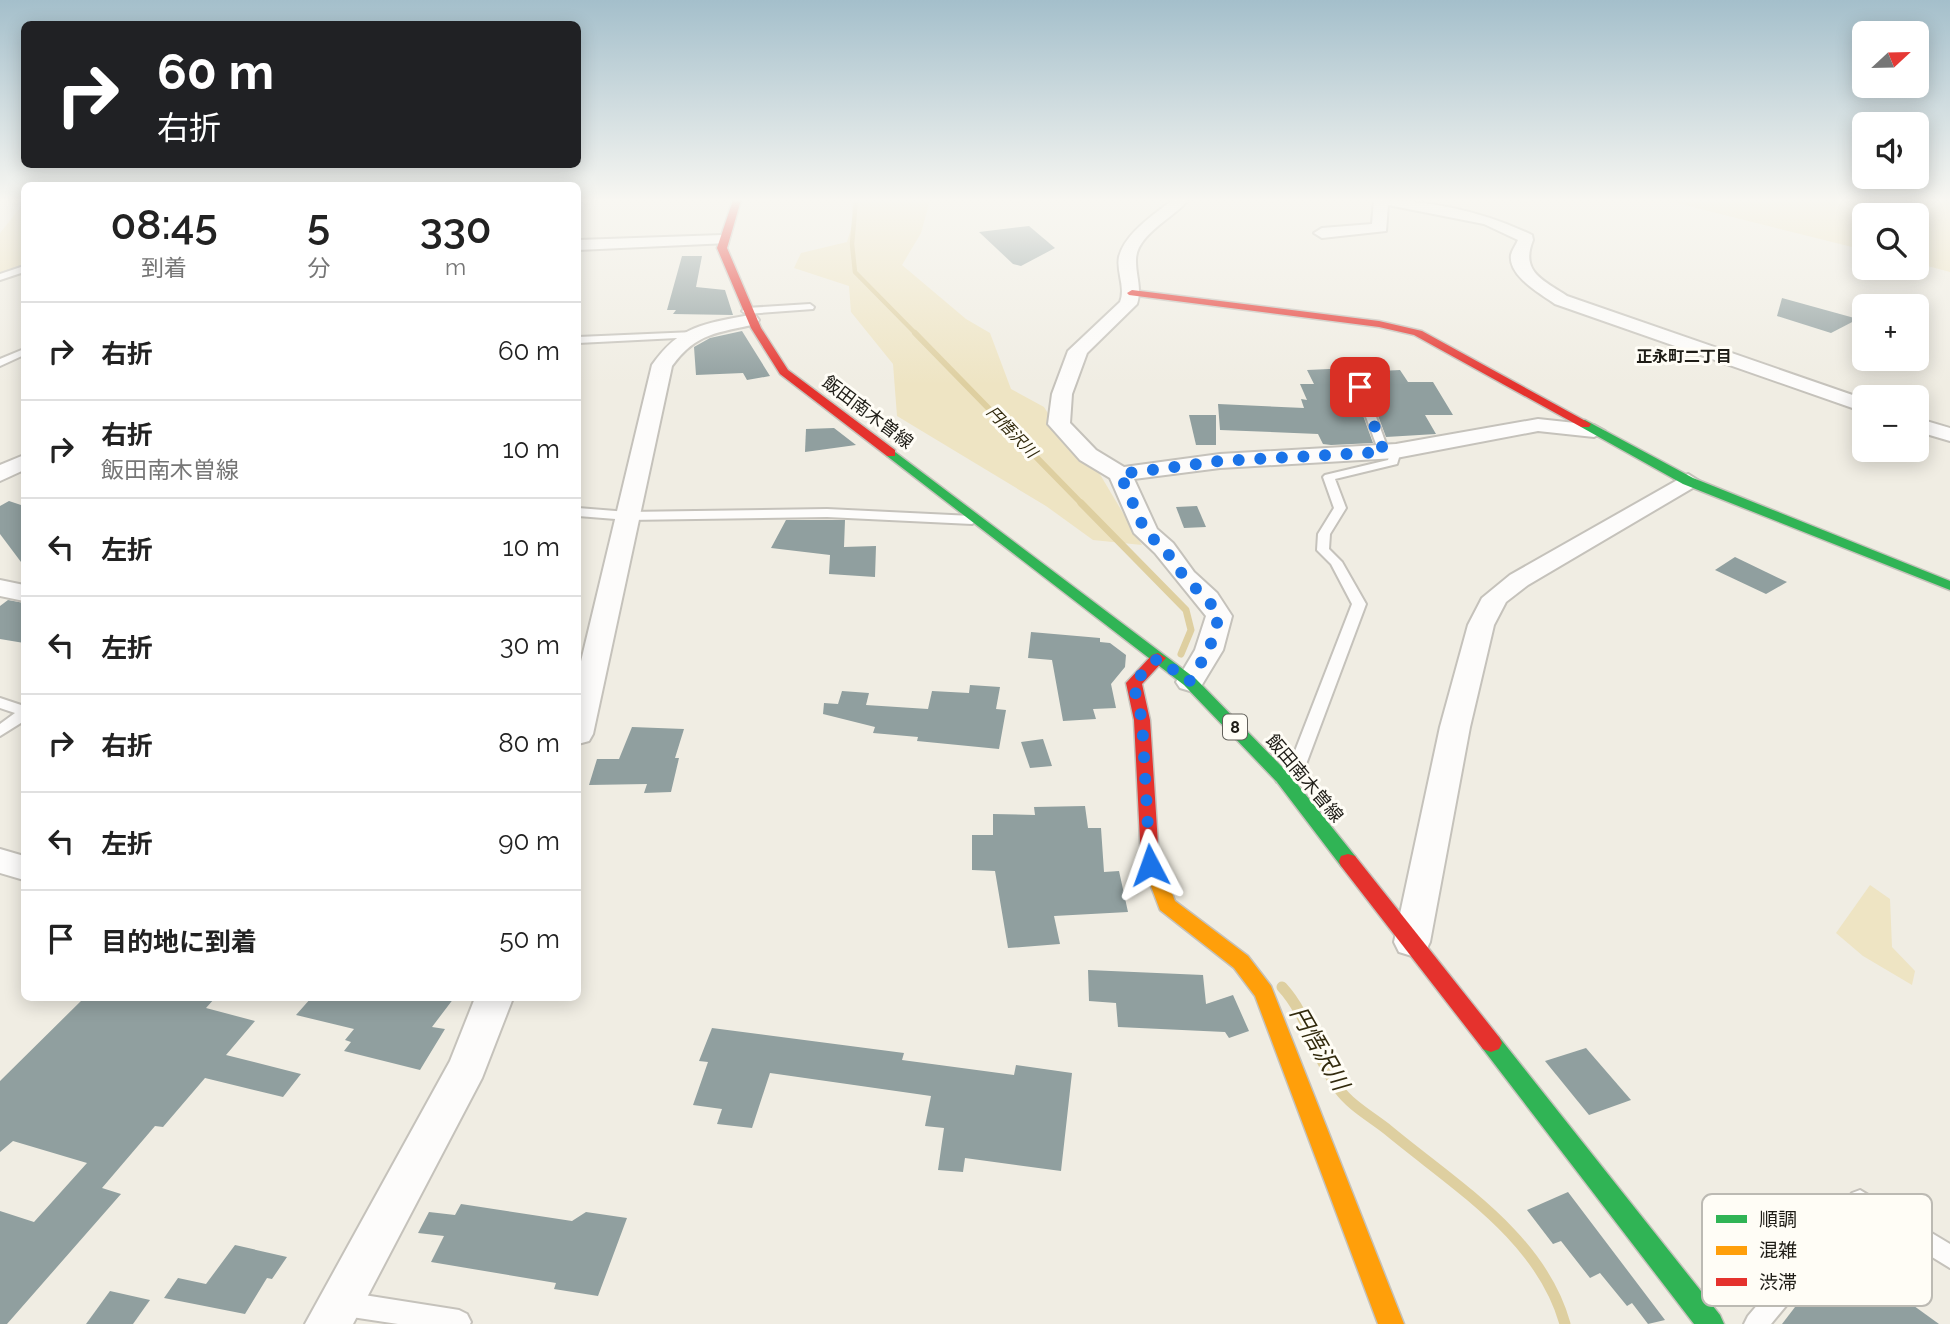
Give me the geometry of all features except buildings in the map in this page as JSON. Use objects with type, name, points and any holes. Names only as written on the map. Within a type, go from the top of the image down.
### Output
[{"type":"main road","name":"飯田南木曽線","points":[[729,262],[748,316],[764,346],[785,372],[1189,682],[1283,778],[1711,1324]]},
{"type":"main road","points":[[1132,293],[1378,324],[1418,333],[1688,481],[1950,586]]},
{"type":"main road","points":[[1158,658],[1133,683],[1142,720],[1150,865],[1167,905],[1241,962],[1264,992],[1391,1324]]},
{"type":"street","points":[[1128,262],[1132,293],[1128,304],[1078,351],[1058,411],[1059,424],[1088,455],[1120,474],[1146,533],[1164,548],[1185,578],[1208,600],[1219,616],[1209,650],[1189,682]]},
{"type":"street","points":[[1520,262],[1537,283],[1561,300],[1583,310],[1852,401]]},
{"type":"street","points":[[583,691],[628,516],[662,365],[681,341],[748,316]]},
{"type":"street","points":[[1120,474],[1220,461],[1390,451],[1538,425],[1594,431]]},
{"type":"street","points":[[1929,428],[1950,435]]},
{"type":"street","points":[[1412,942],[1455,727],[1481,625],[1495,598],[1519,580],[1688,481]]},
{"type":"street","points":[[0,588],[21,592]]},
{"type":"street","points":[[334,1313],[468,1066],[493,1001]]},
{"type":"lane","points":[[0,277],[21,270]]},
{"type":"lane","points":[[748,316],[810,307]]},
{"type":"lane","points":[[581,340],[694,335]]},
{"type":"lane","points":[[0,363],[21,353]]},
{"type":"lane","points":[[1283,778],[1297,767],[1359,604],[1336,562],[1323,550],[1324,534],[1340,508],[1329,477],[1393,462],[1360,387]]},
{"type":"lane","points":[[581,512],[628,516],[827,513],[980,520]]},
{"type":"lane","points":[[0,703],[21,712]]},
{"type":"lane","points":[[0,731],[21,715]]},
{"type":"lane","points":[[1932,1246],[1950,1257]]},
{"type":"lane","points":[[1756,1324],[1771,1306]]},
{"type":"lane","points":[[334,1313],[459,1322]]},
{"type":"shaded area","points":[[0,262],[21,262],[21,269],[0,276]]},
{"type":"shaded area","points":[[797,262],[904,262],[902,265],[966,319],[990,333],[1011,389],[1044,407],[1060,432],[1095,466],[1142,545],[1093,540],[1046,506],[897,416],[893,364],[851,312],[849,286],[794,268]]},
{"type":"shaded area","points":[[1929,262],[1950,262],[1950,272],[1929,266]]},
{"type":"shaded area","points":[[1870,885],[1890,899],[1892,947],[1915,971],[1912,985],[1863,956],[1836,933]]},
{"type":"waterway","name":"円悟沢川","points":[[854,262],[855,272],[917,335]]},
{"type":"waterway","name":"円悟沢川","points":[[915,333],[1083,505]]},
{"type":"waterway","name":"円悟沢川","points":[[1081,503],[1186,610],[1191,630],[1181,654]]},
{"type":"waterway","name":"円悟沢川","points":[[1282,987],[1299,1011],[1324,1064],[1344,1095],[1467,1193],[1516,1239],[1553,1293],[1565,1324]]},
{"type":"traffic: fast","points":[[1585,424],[1688,481],[1950,586]]},
{"type":"traffic: fast","points":[[891,453],[1190,682],[1283,778],[1348,861]]},
{"type":"traffic: fast","points":[[1491,1043],[1711,1324]]},
{"type":"traffic: slow","points":[[1150,860],[1167,905],[1241,962],[1264,992],[1391,1324]]},
{"type":"traffic: jam","points":[[728,262],[756,328],[784,372],[891,453]]},
{"type":"traffic: jam","points":[[1132,293],[1379,324],[1418,333],[1585,424]]},
{"type":"traffic: jam","points":[[1150,860],[1142,720],[1134,683],[1158,658]]},
{"type":"traffic: jam","points":[[1348,861],[1491,1043]]},
{"type":"district","name":"正永町二丁目","points":[[1684,356]]},
{"type":"route","points":[[1150,865],[1142,720],[1133,683],[1158,658],[1189,682],[1209,650],[1219,616],[1208,600],[1185,578],[1164,548],[1146,533],[1120,474],[1220,461],[1384,452],[1360,387]]}]
